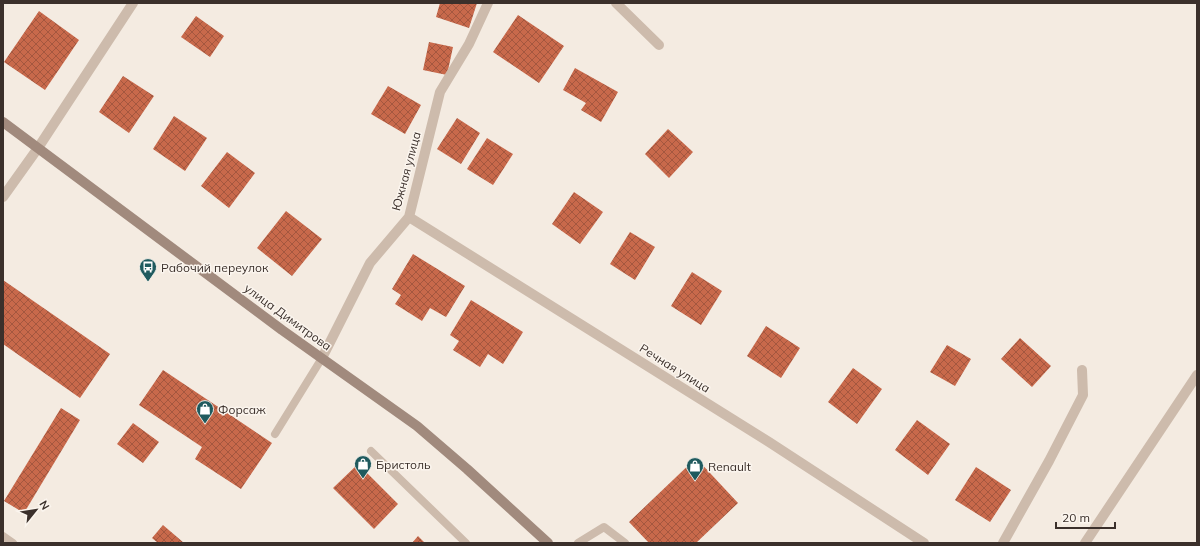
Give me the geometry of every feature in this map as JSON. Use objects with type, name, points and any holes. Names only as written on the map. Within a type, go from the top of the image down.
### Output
[{"type":"street","points":[[3,197],[38,148],[133,3]]},
{"type":"street","name":"Южная улица","points":[[322,358],[370,263],[409,217],[440,92],[469,44],[488,3]]},
{"type":"street","points":[[616,3],[659,45]]},
{"type":"street","name":"улица Димитрова","points":[[3,122],[322,358],[417,426],[467,469],[548,543]]},
{"type":"street","name":"Речная улица","points":[[409,217],[769,442],[924,543]]},
{"type":"street","points":[[1003,543],[1049,461],[1083,395],[1082,370]]},
{"type":"street","points":[[1086,543],[1197,375]]},
{"type":"lane","points":[[275,434],[322,358]]},
{"type":"lane","points":[[371,451],[466,543]]},
{"type":"lane","points":[[578,543],[604,527],[625,543]]},
{"type":"lane","points":[[3,536],[13,543]]},
{"type":"building","points":[[440,3],[477,3],[469,28],[436,17]]},
{"type":"building","points":[[39,11],[79,40],[45,90],[4,62]]},
{"type":"building","points":[[518,15],[564,46],[539,83],[493,52]]},
{"type":"building","points":[[196,16],[224,36],[210,57],[181,37]]},
{"type":"building","points":[[429,42],[453,47],[447,75],[423,70]]},
{"type":"building","points":[[575,68],[618,92],[601,122],[581,110],[586,103],[563,90]]},
{"type":"building","points":[[123,76],[154,96],[129,133],[99,112]]},
{"type":"building","points":[[388,86],[421,105],[405,134],[371,114]]},
{"type":"building","points":[[174,116],[207,138],[185,171],[153,149]]},
{"type":"building","points":[[457,118],[480,133],[461,164],[437,149]]},
{"type":"building","points":[[668,129],[693,152],[669,178],[645,154]]},
{"type":"building","points":[[487,138],[513,154],[493,185],[467,169]]},
{"type":"building","points":[[227,152],[255,173],[229,208],[201,186]]},
{"type":"building","points":[[574,192],[603,212],[580,244],[552,224]]},
{"type":"building","points":[[286,211],[322,239],[292,276],[257,248]]},
{"type":"building","points":[[630,232],[655,247],[635,280],[610,264]]},
{"type":"building","points":[[413,254],[465,286],[446,317],[430,308],[422,321],[395,304],[401,295],[392,289]]},
{"type":"building","points":[[692,272],[722,291],[701,325],[671,306]]},
{"type":"building","points":[[3,280],[110,354],[80,398],[3,344]]},
{"type":"building","points":[[471,300],[523,332],[503,364],[488,354],[480,367],[453,350],[459,341],[450,335]]},
{"type":"building","points":[[766,326],[800,348],[781,378],[747,356]]},
{"type":"building","points":[[1020,338],[1051,366],[1032,387],[1001,359]]},
{"type":"building","points":[[947,345],[971,359],[955,386],[930,372]]},
{"type":"building","points":[[853,368],[882,389],[857,424],[828,402]]},
{"type":"building","name":"Форсаж","points":[[163,370],[272,443],[241,489],[195,459],[202,447],[139,405]]},
{"type":"building","points":[[61,408],[80,420],[24,513],[4,501]]},
{"type":"building","points":[[917,420],[950,444],[928,475],[895,450]]},
{"type":"building","points":[[133,423],[159,442],[143,463],[117,444]]},
{"type":"building","name":"Renault","points":[[696,458],[738,503],[696,543],[649,543],[629,522]]},
{"type":"building","points":[[358,464],[398,504],[374,529],[333,488]]},
{"type":"building","points":[[976,467],[1011,490],[990,522],[955,500]]},
{"type":"building","points":[[163,525],[184,543],[158,543],[152,538]]},
{"type":"building","points":[[418,536],[425,543],[412,543]]},
{"type":"place","name":"Рабочий переулок","points":[[148,282]]},
{"type":"place","name":"Форсаж","points":[[205,424]]},
{"type":"place","name":"Бристоль","points":[[363,479]]},
{"type":"place","name":"Renault","points":[[695,481]]}]
